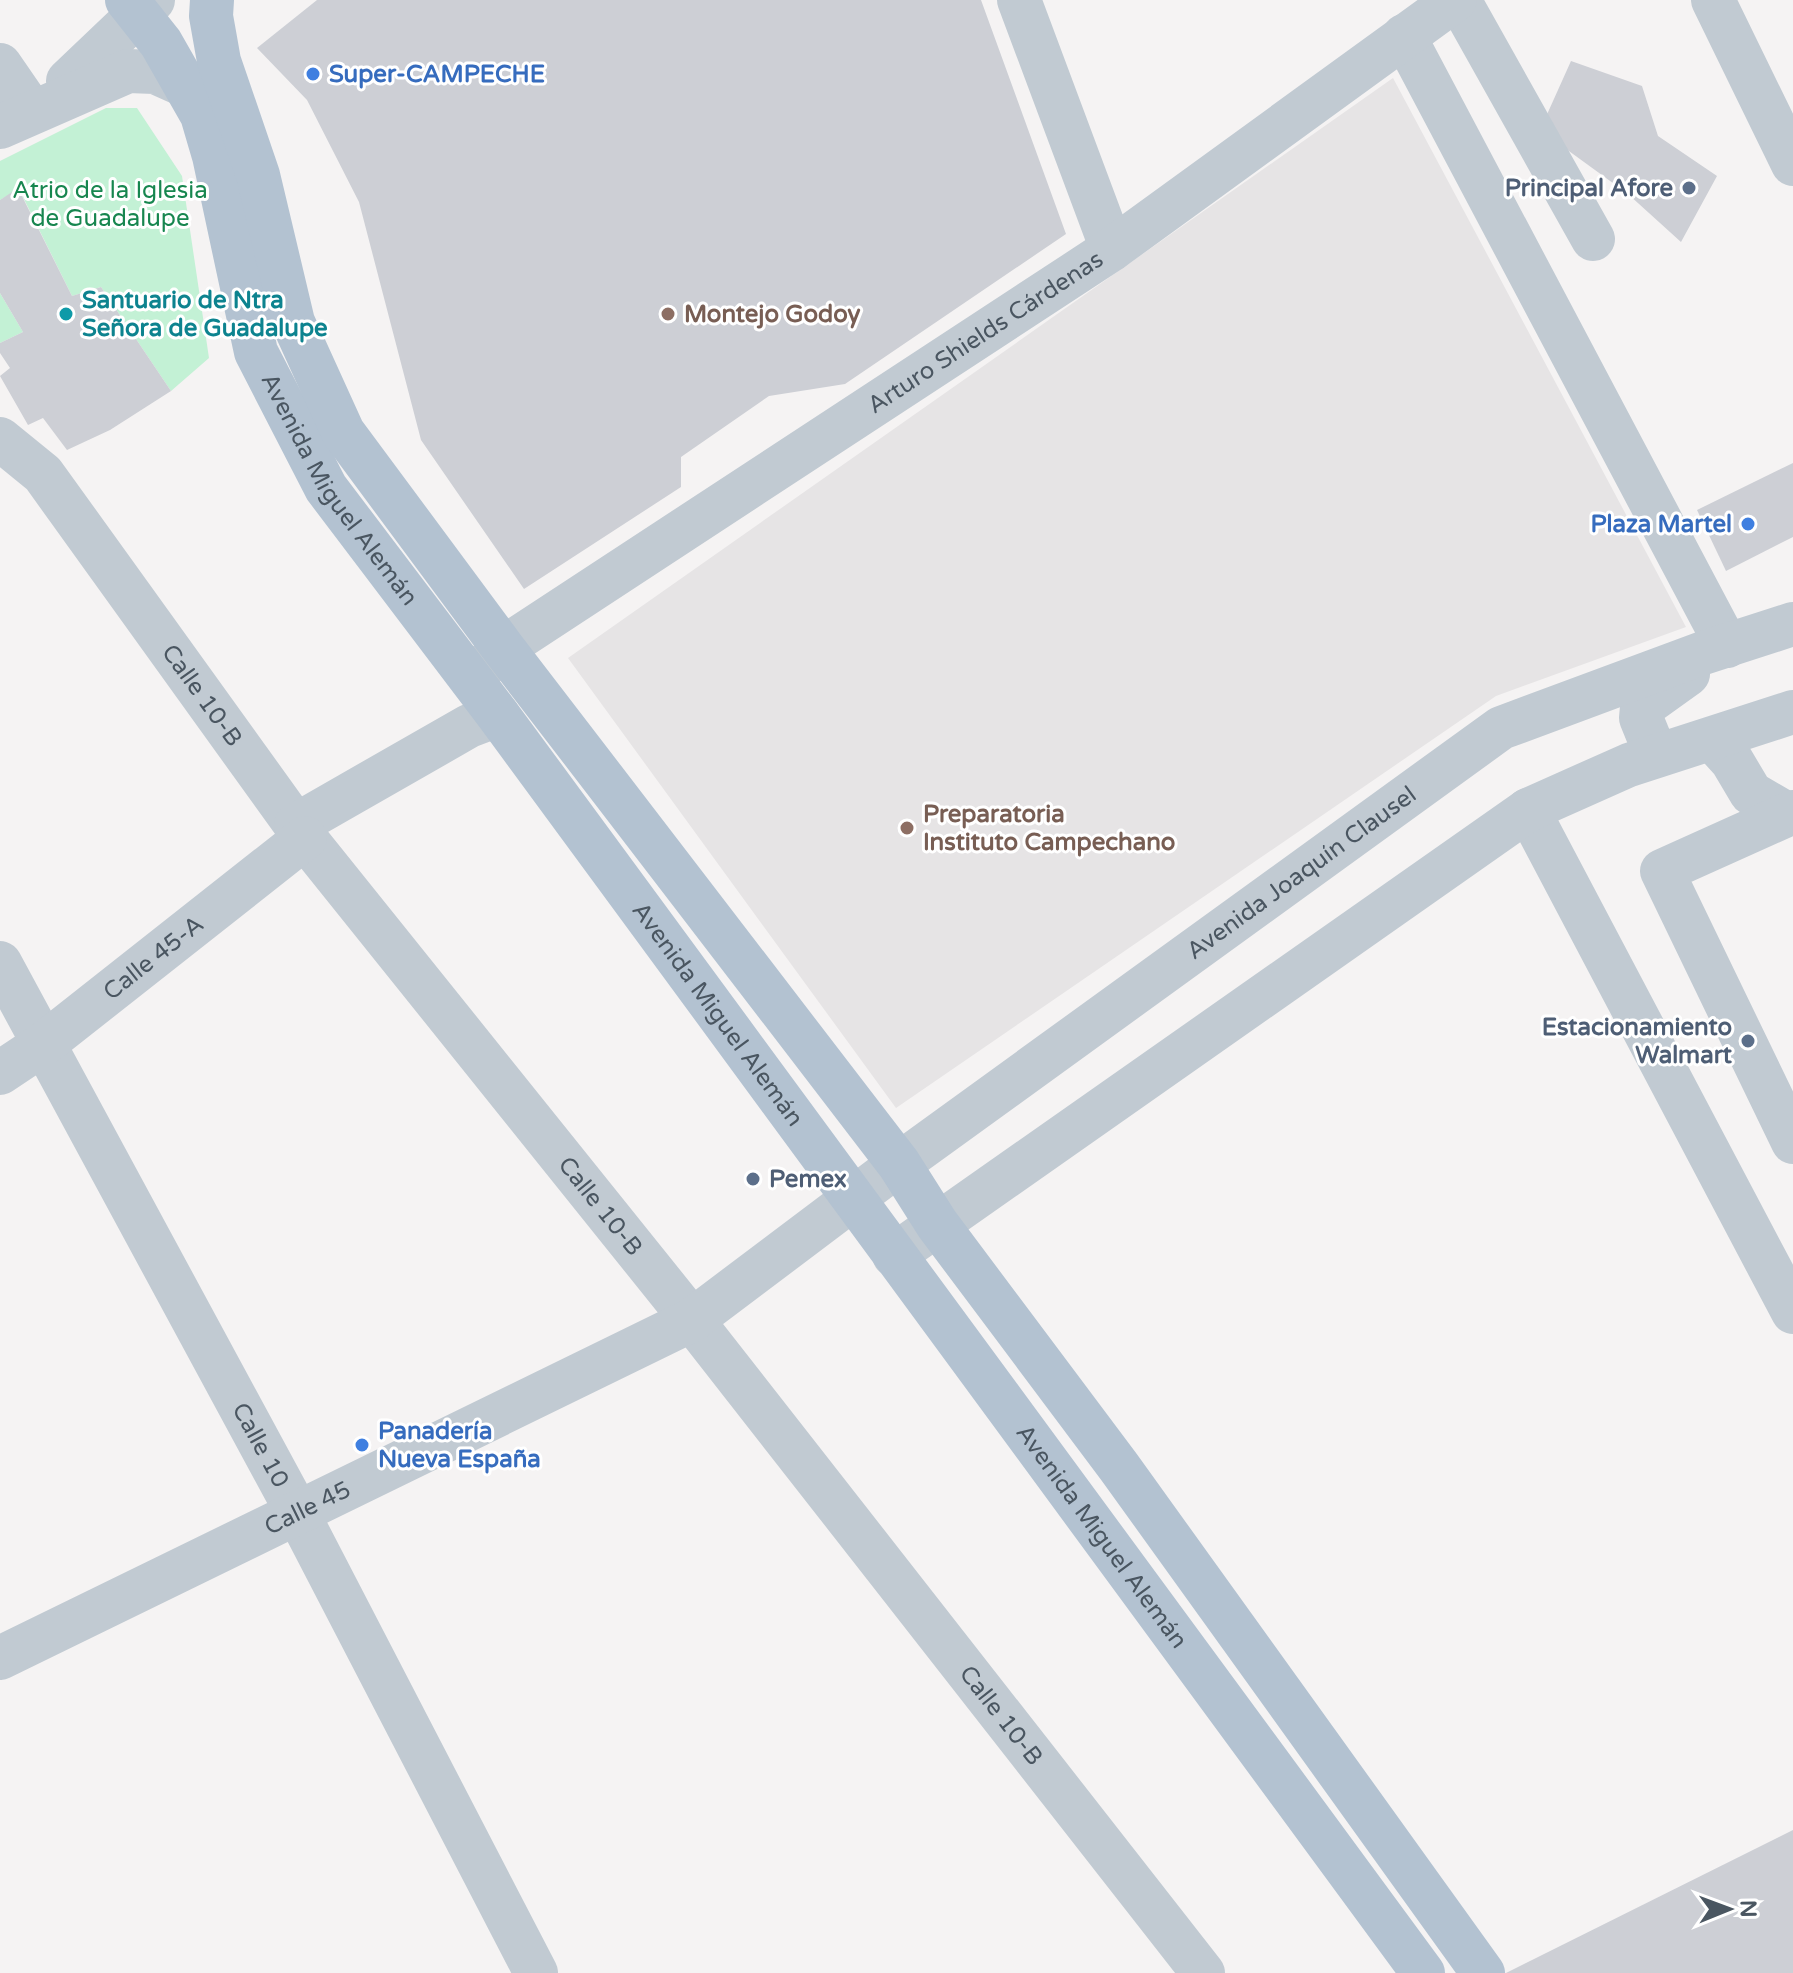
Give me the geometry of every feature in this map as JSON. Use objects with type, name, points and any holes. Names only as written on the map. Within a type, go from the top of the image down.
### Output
[{"type":"main road","name":"Avenida Miguel Alemán","points":[[212,0],[211,16],[219,61],[258,175],[299,336],[343,432],[503,648],[899,1164],[937,1224],[1119,1467],[1483,1973]]},
{"type":"main road","name":"Avenida Miguel Alemán","points":[[140,5],[202,115],[214,156],[256,352],[326,488],[498,715],[1423,1973]]},
{"type":"street","points":[[1019,0],[1112,249]]},
{"type":"street","name":"Arturo Shields Cárdenas","points":[[470,679],[503,648],[1112,249],[1457,0]]},
{"type":"street","points":[[1457,0],[1593,239]]},
{"type":"street","points":[[1713,0],[1793,164]]},
{"type":"street","points":[[16,118],[87,66],[140,5]]},
{"type":"street","points":[[1404,36],[1715,649],[1684,679],[1646,701],[1642,707],[1641,718],[1656,755]]},
{"type":"street","points":[[0,65],[16,118]]},
{"type":"street","points":[[16,118],[128,71],[155,72],[184,85]]},
{"type":"street","name":"Calle 10-B","points":[[0,439],[43,474],[301,832],[692,1320],[1203,1973]]},
{"type":"street","name":"Avenida Joaquín Clausel","points":[[854,1201],[899,1164],[1501,728],[1715,649],[1793,624]]},
{"type":"street","points":[[894,1255],[1528,810],[1656,755],[1793,712]]},
{"type":"street","name":"Calle 45-A","points":[[0,1073],[45,1043],[301,832],[469,726],[498,715]]},
{"type":"street","points":[[1712,739],[1732,761],[1751,793],[1790,813]]},
{"type":"street","points":[[1528,810],[1793,1312]]},
{"type":"street","points":[[1790,813],[1662,871],[1793,1142]]},
{"type":"street","name":"Calle 10","points":[[0,963],[297,1512],[536,1973]]},
{"type":"street","name":"Calle 45","points":[[0,1658],[692,1320],[854,1201]]},
{"type":"shaded area","points":[[1393,78],[1686,627],[1496,696],[896,1108],[568,658]]},
{"type":"green space","name":"Atrio de la Iglesia de Guadalupe","points":[[106,108],[137,108],[182,176],[209,358],[171,391],[101,287],[72,296],[19,189],[0,200],[0,161]]},
{"type":"green space","name":"Atrio de la Iglesia de Guadalupe","points":[[0,293],[23,332],[0,343]]},
{"type":"building","name":"Montejo Godoy","points":[[317,0],[981,0],[1066,234],[845,384],[769,396],[681,457],[681,487],[524,589],[421,440],[359,202],[307,100],[257,48]]},
{"type":"building","points":[[1571,61],[1642,86],[1658,136],[1717,176],[1681,242],[1628,194],[1540,130]]},
{"type":"building","name":"Santuario de Ntra Señora de Guadalupe","points":[[18,188],[72,296],[101,287],[171,391],[110,430],[67,450],[43,418],[28,425],[0,376],[10,368],[0,353],[0,343],[23,332],[0,293],[0,200]]},
{"type":"building","name":"Plaza Martel","points":[[1793,463],[1793,537],[1726,571],[1697,510]]},
{"type":"building","points":[[1793,1830],[1793,1973],[1506,1973]]},
{"type":"place","name":"Super-CAMPECHE","points":[[313,74]]},
{"type":"place","name":"Principal Afore","points":[[1689,188]]},
{"type":"place","name":"Santuario de Ntra Señora de Guadalupe","points":[[66,314]]},
{"type":"place","name":"Montejo Godoy","points":[[668,314]]},
{"type":"place","name":"Plaza Martel","points":[[1748,524]]},
{"type":"place","name":"Preparatoria Instituto Campechano","points":[[907,828]]},
{"type":"place","name":"Estacionamiento Walmart","points":[[1748,1041]]},
{"type":"place","name":"Pemex","points":[[753,1179]]},
{"type":"place","name":"Panadería Nueva España","points":[[362,1445]]}]
